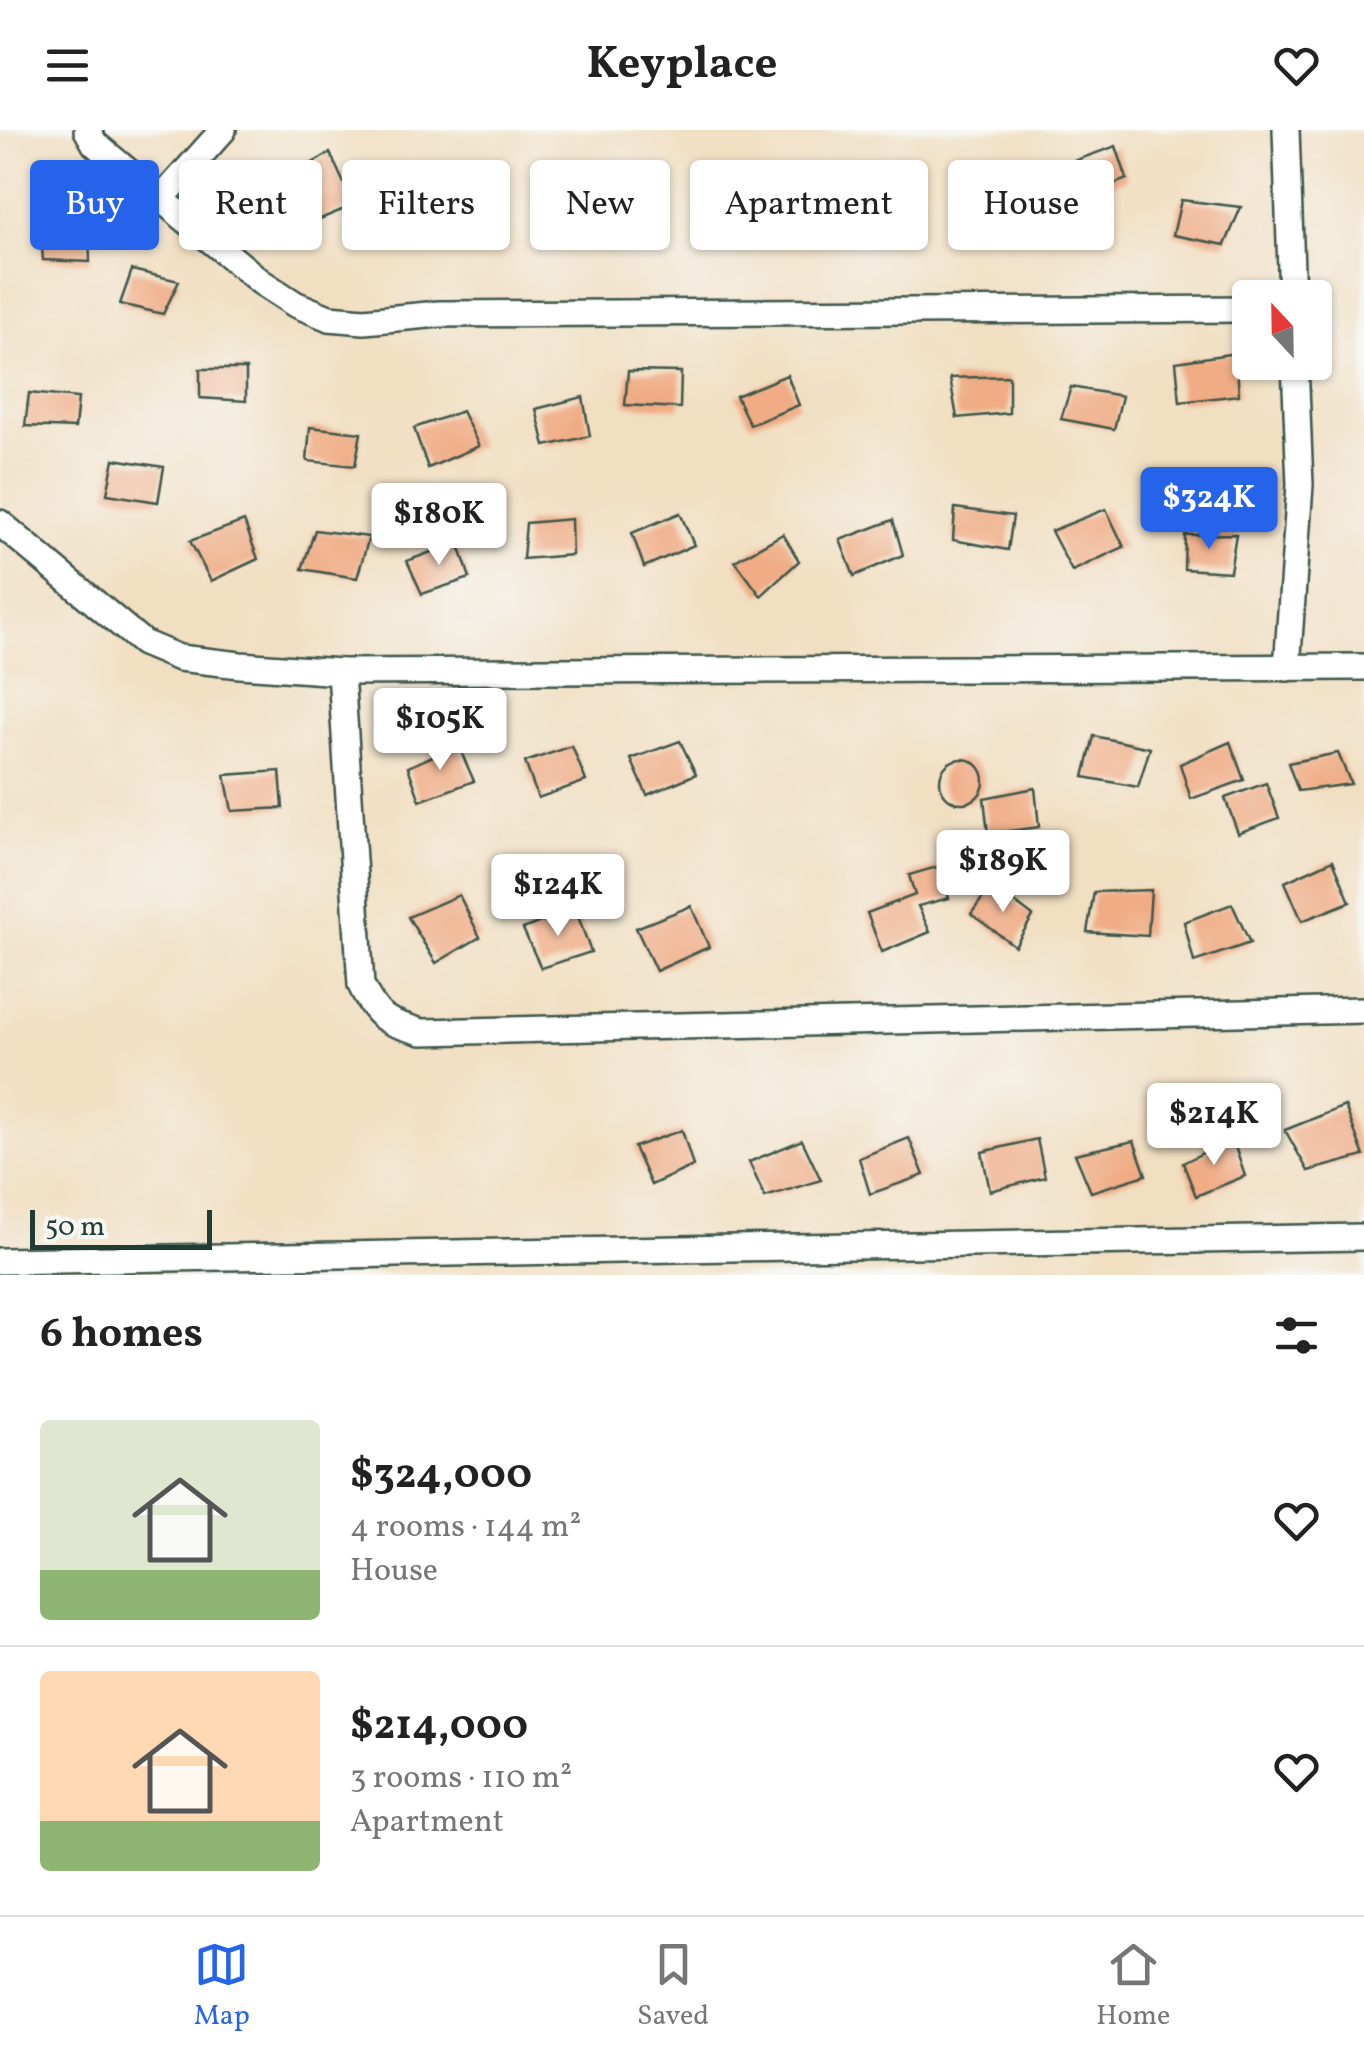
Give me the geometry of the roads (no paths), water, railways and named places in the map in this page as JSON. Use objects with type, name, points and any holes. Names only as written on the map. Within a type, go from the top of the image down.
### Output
[{"type":"street","points":[[87,130],[96,144],[261,282],[296,304],[330,318],[364,321],[439,314],[1232,309]]},
{"type":"street","points":[[161,199],[223,130]]},
{"type":"street","points":[[1286,130],[1291,280]]},
{"type":"street","points":[[1287,668],[1300,485],[1296,380]]},
{"type":"street","points":[[0,523],[142,643],[180,658],[240,665],[341,672],[1364,667]]},
{"type":"street","points":[[341,672],[361,984],[374,1012],[392,1023],[422,1032],[1364,1010]]},
{"type":"street","points":[[0,1261],[1364,1237]]}]
